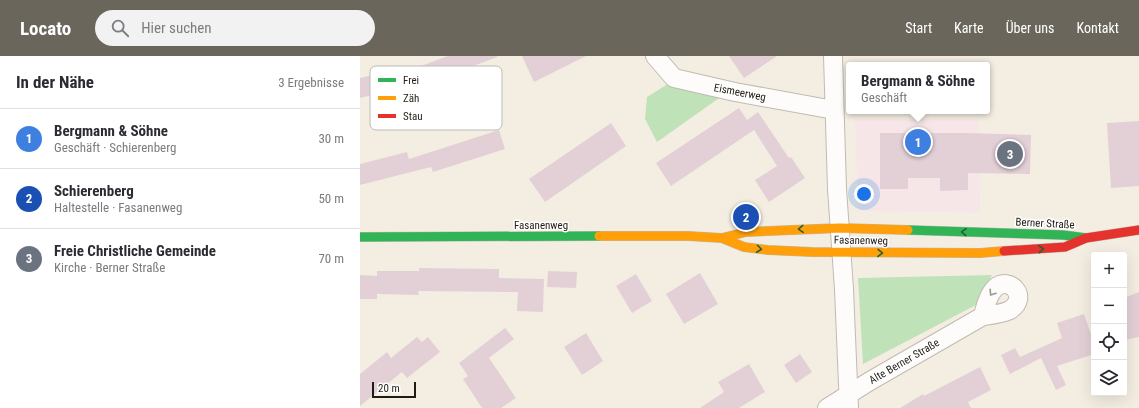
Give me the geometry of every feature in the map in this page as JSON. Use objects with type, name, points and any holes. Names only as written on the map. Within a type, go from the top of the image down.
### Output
[{"type":"main road","name":"Fasanenweg","points":[[360,237],[688,236],[722,238],[746,232],[840,228],[1003,233]]},
{"type":"main road","name":"Berner Straße","points":[[1002,252],[1064,247],[1086,238],[1139,230]]},
{"type":"main road","name":"Berner Straße","points":[[1003,233],[1063,234],[1086,238]]},
{"type":"main road","name":"Fasanenweg","points":[[722,238],[744,247],[762,249],[957,254],[1002,252]]},
{"type":"street","name":"Eismeerweg","points":[[655,56],[674,78],[735,92],[834,110]]},
{"type":"street","points":[[833,56],[834,110],[849,401]]},
{"type":"street","name":"Alte Berner Straße","points":[[827,408],[849,401],[983,316]]},
{"type":"shaded area","points":[[855,119],[979,119],[980,213],[858,211]]},
{"type":"green space","points":[[671,82],[722,96],[657,142],[645,119],[647,97]]},
{"type":"green space","points":[[992,275],[976,305],[863,364],[858,278]]},
{"type":"building","points":[[448,56],[497,56],[473,66],[421,66]]},
{"type":"building","points":[[522,56],[586,56],[534,82]]},
{"type":"building","points":[[729,56],[777,56],[744,78]]},
{"type":"building","points":[[370,76],[370,96],[360,98],[360,78]]},
{"type":"building","points":[[739,108],[747,120],[758,112],[789,158],[791,157],[805,178],[769,202],[755,180],[777,166],[754,130],[671,186],[656,163]]},
{"type":"building","points":[[1139,121],[1139,186],[1111,188],[1107,123]]},
{"type":"building","points":[[611,123],[626,146],[545,202],[529,179]]},
{"type":"building","points":[[499,130],[505,149],[433,172],[431,167],[360,185],[360,164],[407,152],[409,159]]},
{"type":"building","points":[[880,133],[1031,135],[1030,174],[968,173],[968,190],[940,191],[940,178],[908,178],[908,189],[880,189]]},
{"type":"building","points":[[419,268],[499,269],[499,278],[544,279],[543,312],[517,311],[518,292],[418,291],[419,295],[377,294],[377,299],[360,299],[360,275],[377,276],[377,271],[419,271]]},
{"type":"building","points":[[548,271],[577,272],[576,288],[547,287]]},
{"type":"building","points":[[700,273],[718,304],[684,324],[666,294]]},
{"type":"building","points":[[636,274],[652,301],[632,313],[616,286]]},
{"type":"building","points":[[1139,292],[1139,337],[1127,339],[1127,324],[1127,297]]},
{"type":"building","points":[[1084,314],[1091,334],[1091,355],[1057,366],[1066,385],[1056,390],[1041,358],[1010,374],[1001,355],[1015,348],[1020,357],[1062,338],[1057,323]]},
{"type":"building","points":[[505,328],[514,339],[489,358],[516,398],[501,408],[482,408],[463,379],[468,376],[459,363]]},
{"type":"building","points":[[586,333],[603,361],[582,375],[564,347]]},
{"type":"building","points":[[417,337],[422,342],[428,337],[440,352],[407,378],[402,372],[360,406],[360,374],[387,352],[391,358]]},
{"type":"building","points":[[800,354],[812,372],[796,383],[784,365]]},
{"type":"building","points":[[749,364],[765,392],[739,408],[700,408],[724,392],[718,382]]},
{"type":"building","points":[[980,367],[991,390],[968,402],[971,408],[900,408],[923,394],[924,396]]},
{"type":"traffic: fast","points":[[908,230],[1063,235],[1086,238]]},
{"type":"traffic: fast","points":[[360,237],[599,236]]},
{"type":"traffic: slow","points":[[599,236],[688,236],[722,238],[746,232],[840,228],[908,230]]},
{"type":"traffic: slow","points":[[722,238],[744,247],[768,250],[812,252],[980,253],[1004,251]]},
{"type":"traffic: jam","points":[[1004,251],[1065,247],[1086,238],[1139,230]]},
{"type":"place","name":"Bergmann & Söhne","points":[[918,142]]},
{"type":"place","name":"Freie Christliche Gemeinde","points":[[1010,154]]},
{"type":"place","name":"Schierenberg","points":[[746,217]]}]
